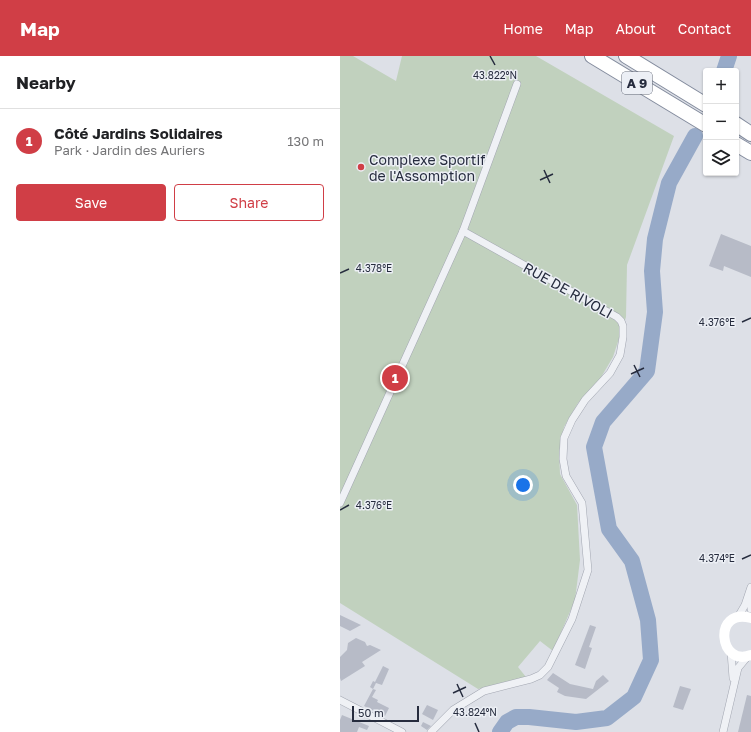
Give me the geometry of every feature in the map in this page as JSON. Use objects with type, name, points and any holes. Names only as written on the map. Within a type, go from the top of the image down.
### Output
[{"type":"highway","name":"A 9","points":[[592,56],[703,123]]},
{"type":"highway","name":"A 9","points":[[626,56],[704,104]]},
{"type":"highway","points":[[739,126],[751,134]]},
{"type":"highway","points":[[739,146],[751,153]]},
{"type":"street","points":[[340,503],[463,231],[517,84]]},
{"type":"street","name":"RUE DE RIVOLI","points":[[431,732],[453,710],[484,691],[531,679],[540,675],[548,667],[572,619],[588,570],[582,503],[566,476],[563,459],[564,438],[572,420],[585,400],[610,373],[620,355],[623,337],[623,326],[617,317],[463,231]]},
{"type":"street","points":[[751,588],[751,609]]},
{"type":"street","points":[[738,617],[745,605],[751,588]]},
{"type":"street","points":[[749,655],[739,656],[732,652],[726,646],[724,632],[726,626],[731,620],[745,616],[751,618]]},
{"type":"street","points":[[732,652],[732,695]]},
{"type":"street","points":[[723,732],[738,668],[749,655]]},
{"type":"street","points":[[340,700],[402,732]]},
{"type":"green space","points":[[340,56],[353,56],[396,81],[402,56],[536,56],[674,136],[627,265],[626,317],[613,357],[600,379],[578,403],[564,427],[559,452],[560,474],[577,505],[580,560],[575,600],[553,651],[540,641],[518,667],[526,677],[478,689],[340,603]]},
{"type":"building","points":[[721,234],[751,246],[751,277],[724,266],[723,271],[709,266]]},
{"type":"building","points":[[340,615],[361,625],[350,631],[340,626]]},
{"type":"building","points":[[590,625],[596,627],[589,647],[592,648],[585,669],[575,665]]},
{"type":"building","points":[[356,638],[365,642],[367,646],[370,645],[381,650],[362,662],[365,666],[341,681],[340,657],[347,650],[348,643]]},
{"type":"building","points":[[383,666],[389,669],[382,685],[376,683],[373,689],[370,687],[373,681],[375,682]]},
{"type":"building","points":[[553,673],[570,684],[593,689],[596,681],[603,675],[609,681],[586,699],[565,696],[557,692],[559,688],[547,680]]},
{"type":"building","points":[[680,686],[691,689],[683,710],[673,707]]},
{"type":"building","points":[[373,689],[376,690],[372,697],[378,700],[377,702],[389,708],[385,716],[364,706]]},
{"type":"building","points":[[747,695],[751,696],[751,732],[738,732]]},
{"type":"building","points":[[427,705],[438,710],[433,720],[422,714]]},
{"type":"building","points":[[342,715],[369,726],[367,730],[359,727],[357,732],[340,732],[340,720]]},
{"type":"building","points":[[423,722],[431,726],[427,730],[421,726]]},
{"type":"waterway","points":[[725,68],[729,56]]},
{"type":"waterway","points":[[500,732],[507,722],[516,717],[576,722],[607,718],[634,697],[651,660],[648,620],[632,561],[609,529],[594,447],[603,422],[647,371],[655,312],[652,271],[655,239],[669,183],[695,136]]},
{"type":"place","name":"Complexe Sportif de l'Assomption","points":[[361,167]]},
{"type":"place","name":"Côté Jardins Solidaires","points":[[395,378]]}]
